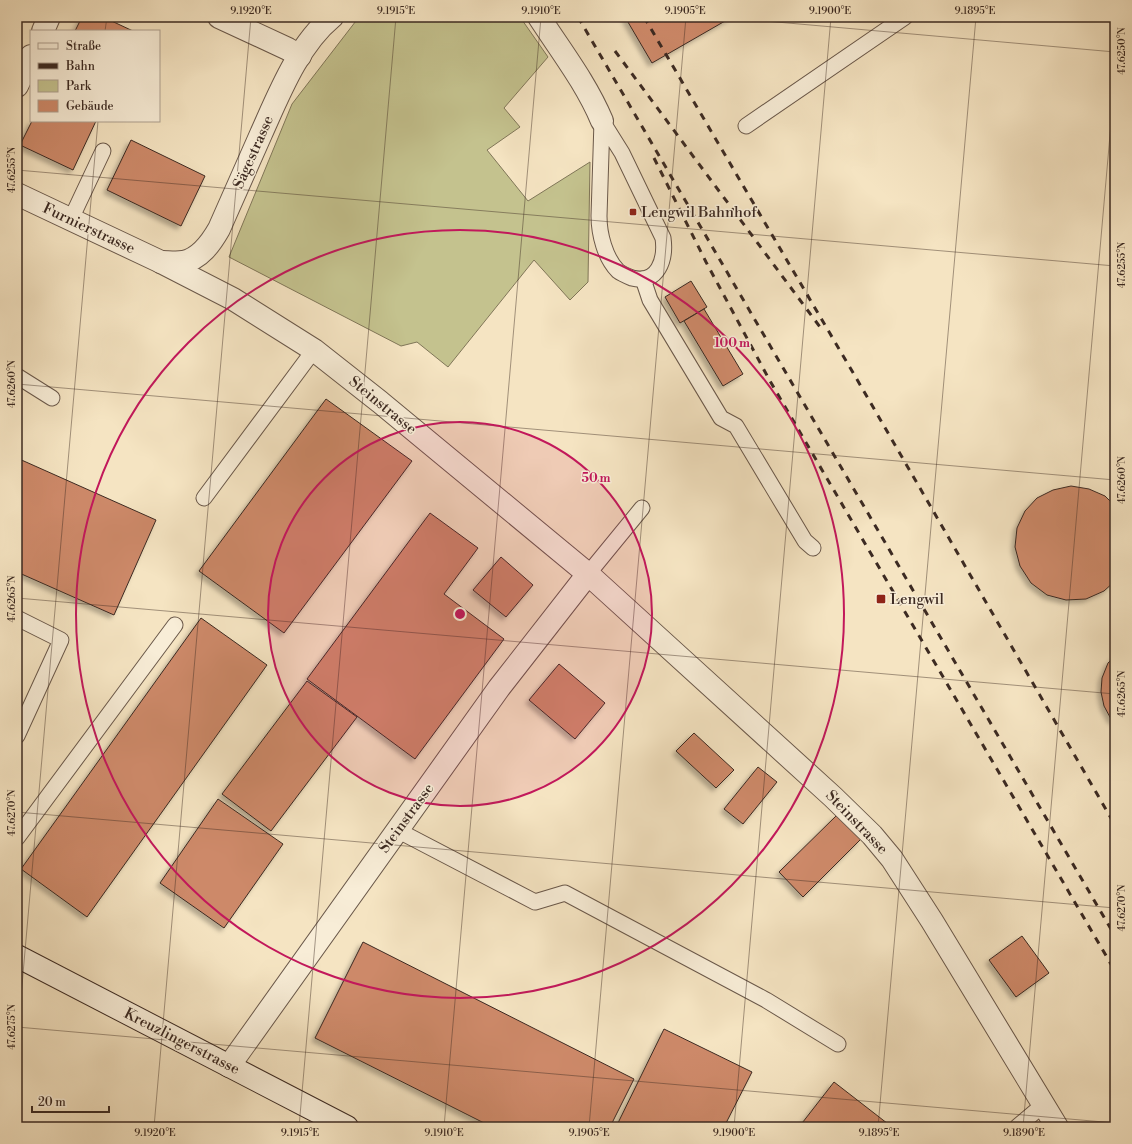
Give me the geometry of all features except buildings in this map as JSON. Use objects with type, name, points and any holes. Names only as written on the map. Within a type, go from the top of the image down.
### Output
[{"type":"street","points":[[43,30],[49,17]]},
{"type":"street","points":[[219,17],[288,48],[300,56]]},
{"type":"street","name":"Sägestrasse","points":[[161,262],[184,262],[197,256],[209,246],[219,229],[281,88],[300,56],[322,25],[332,17]]},
{"type":"street","points":[[539,17],[584,85],[602,121]]},
{"type":"street","points":[[17,86],[30,58]]},
{"type":"street","name":"Furnierstrasse","points":[[17,194],[161,262]]},
{"type":"street","name":"Steinstrasse","points":[[161,262],[233,299],[314,350],[380,402],[588,574],[833,797],[872,835],[892,859],[928,915],[1057,1127]]},
{"type":"street","name":"Steinstrasse","points":[[229,1066],[499,688],[588,574]]},
{"type":"street","name":"Kreuzlingerstrasse","points":[[17,956],[347,1127]]},
{"type":"lane","points":[[746,126],[905,17]]},
{"type":"lane","points":[[602,121],[622,153],[663,238],[664,249],[659,267],[649,277],[643,279],[626,276],[618,271],[602,243],[599,228],[599,216],[602,121]]},
{"type":"lane","points":[[71,219],[103,151]]},
{"type":"lane","points":[[643,279],[650,300],[722,418],[736,426],[805,541],[813,548]]},
{"type":"lane","points":[[204,498],[314,350]]},
{"type":"lane","points":[[17,376],[52,398]]},
{"type":"lane","points":[[588,574],[642,508]]},
{"type":"lane","points":[[17,618],[61,640],[17,736]]},
{"type":"lane","points":[[17,838],[175,625]]},
{"type":"lane","points":[[397,830],[535,902],[565,893],[766,1000],[838,1044]]},
{"type":"lane","points":[[1017,1127],[1043,1105]]},
{"type":"green space","points":[[359,17],[520,17],[548,57],[504,108],[520,127],[487,150],[528,201],[590,162],[588,282],[570,300],[534,260],[448,367],[417,342],[401,346],[229,257],[292,104]]},
{"type":"railway","points":[[578,17],[1115,936]]},
{"type":"railway","points":[[644,17],[862,388],[1115,825]]},
{"type":"railway","points":[[615,51],[820,327]]},
{"type":"railway","points":[[654,158],[706,262],[770,381],[1115,971]]},
{"type":"place","name":"Lengwil Bahnhof","points":[[633,212]]},
{"type":"place","name":"Lengwil","points":[[881,599]]}]
